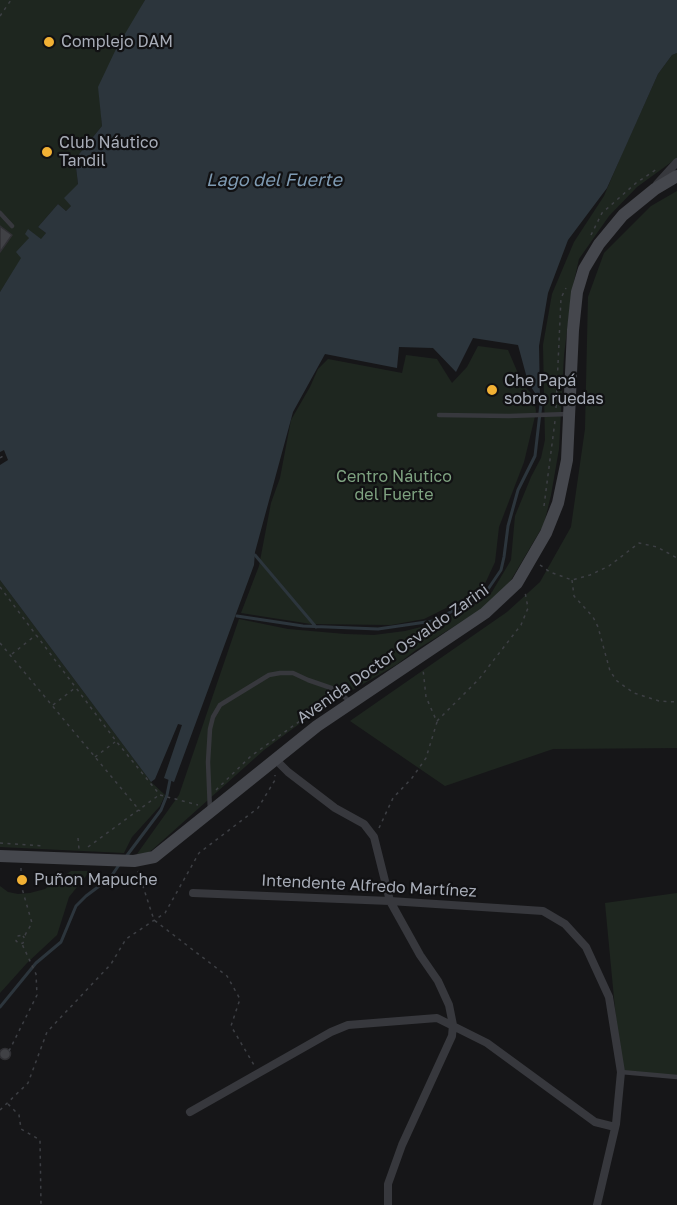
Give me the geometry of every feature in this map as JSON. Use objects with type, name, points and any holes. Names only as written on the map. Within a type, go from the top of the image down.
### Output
[{"type":"main road","points":[[646,195],[677,176]]},
{"type":"main road","name":"Avenida Doctor Osvaldo Zarini","points":[[0,856],[134,861],[149,859],[159,854],[204,808],[276,760],[346,698],[420,656],[485,613],[517,583],[546,533],[558,503],[567,460],[559,414],[577,292],[584,268],[610,229],[646,195]]},
{"type":"street","name":"Avenida Doctor Osvaldo Zarini","points":[[646,195],[677,162]]},
{"type":"street","points":[[276,760],[335,808],[364,824],[374,837],[390,902],[420,955],[438,981],[449,1005],[453,1024],[452,1036],[402,1145],[388,1184],[388,1205]]},
{"type":"street","name":"Intendente Alfredo Martínez","points":[[194,893],[543,911],[565,924],[586,947],[609,997],[621,1071]]},
{"type":"street","points":[[190,1112],[331,1032],[348,1025],[437,1018],[487,1043],[595,1122],[615,1127]]},
{"type":"street","points":[[597,1205],[615,1127],[621,1071]]},
{"type":"lane","points":[[0,213],[12,226]]},
{"type":"lane","points":[[439,415],[559,414]]},
{"type":"lane","points":[[204,808],[209,796],[210,729],[213,717],[220,705],[269,675],[280,673],[293,673],[337,690],[346,698]]},
{"type":"lane","points":[[621,1071],[677,1077]]},
{"type":"path","points":[[0,16],[10,0]]},
{"type":"path","points":[[591,235],[602,213],[636,183],[660,167]]},
{"type":"path","points":[[543,511],[559,414],[561,298],[566,287]]},
{"type":"path","points":[[531,559],[550,572],[572,580],[590,576],[609,566],[639,543],[657,547],[677,558]]},
{"type":"path","points":[[572,580],[574,596],[593,617],[610,671],[617,681],[634,693],[659,702],[677,702]]},
{"type":"path","points":[[0,587],[116,741],[160,795],[204,808]]},
{"type":"path","points":[[374,837],[393,798],[412,778],[426,758],[436,722],[479,679],[521,625],[528,608],[524,591]]},
{"type":"path","points":[[10,655],[37,635]]},
{"type":"path","points":[[0,642],[140,811]]},
{"type":"path","points":[[420,656],[426,697],[436,722]]},
{"type":"path","points":[[52,706],[76,687]]},
{"type":"path","points":[[204,808],[209,796],[251,756],[314,711],[346,698]]},
{"type":"path","points":[[95,757],[116,741]]},
{"type":"path","points":[[0,1110],[28,1083],[47,1032],[111,964],[126,939],[165,913],[199,853],[258,808],[275,780],[276,760]]},
{"type":"path","points":[[87,848],[160,795]]},
{"type":"path","points":[[193,811],[204,808]]},
{"type":"path","points":[[21,857],[21,885],[32,923],[23,936],[25,939],[22,944]]},
{"type":"path","points":[[134,861],[154,920],[228,976],[240,999],[231,1026],[260,1074]]},
{"type":"path","points":[[9,1051],[37,995],[36,974],[22,944],[16,941],[17,936],[23,936]]},
{"type":"path","points":[[8,1104],[19,1114],[21,1129],[40,1140],[40,1205]]},
{"type":"green space","points":[[0,0],[145,0],[99,87],[102,126],[75,159],[78,184],[72,205],[66,211],[58,204],[38,227],[46,233],[41,240],[29,230],[29,238],[22,258],[0,292]]},
{"type":"green space","points":[[677,53],[677,158],[637,187],[609,216],[579,259],[572,290],[564,355],[559,449],[551,495],[544,524],[511,580],[487,606],[396,665],[318,710],[264,750],[152,850],[137,854],[179,795],[239,619],[288,629],[374,635],[433,624],[470,607],[492,592],[511,560],[515,516],[541,458],[545,440],[543,345],[552,294],[574,242],[604,196],[658,74],[672,55]]},
{"type":"green space","points":[[677,191],[677,748],[553,749],[445,786],[350,721],[507,612],[540,582],[571,527],[585,429],[588,297],[604,253],[651,206]]},
{"type":"green space","name":"Centro Náutico del Fuerte","points":[[478,346],[508,350],[523,385],[534,396],[536,412],[524,462],[499,527],[495,562],[482,590],[424,619],[391,625],[311,624],[241,613],[259,566],[291,420],[318,369],[328,359],[402,373],[406,355],[437,359],[452,383],[467,367]]},
{"type":"green space","points":[[0,580],[151,782],[165,795],[160,806],[132,837],[124,853],[0,847]]},
{"type":"green space","points":[[71,871],[90,871],[69,897],[57,935],[0,993],[0,886],[8,892],[30,893],[45,889]]},
{"type":"green space","points":[[677,893],[677,1077],[621,1072],[605,903]]},
{"type":"water","name":"Lago del Fuerte","points":[[145,0],[677,0],[677,53],[672,55],[658,74],[607,188],[568,240],[548,293],[539,346],[540,401],[528,382],[518,345],[473,338],[456,372],[433,348],[399,347],[397,368],[325,354],[293,412],[255,552],[254,565],[174,782],[164,778],[182,725],[178,724],[155,779],[151,782],[0,580],[0,465],[8,460],[4,450],[0,452],[0,292],[21,258],[16,252],[29,238],[25,234],[28,229],[41,239],[46,233],[38,227],[58,204],[66,211],[71,206],[64,198],[78,184],[75,159],[102,126],[98,87],[116,49]]},
{"type":"building","points":[[0,226],[12,235],[0,252]]},
{"type":"building","points":[[5,1048],[11,1054],[5,1060],[-1,1054]]},
{"type":"waterway","points":[[237,616],[303,626],[378,629],[433,621],[484,595],[501,570],[508,526],[518,490],[535,456],[540,401]]},
{"type":"waterway","points":[[255,555],[316,627]]},
{"type":"waterway","points":[[125,858],[161,810],[170,780]]},
{"type":"waterway","points":[[0,1007],[36,963],[61,942],[76,906],[110,878],[119,865]]},
{"type":"place","name":"Complejo DAM","points":[[49,42]]},
{"type":"place","name":"Club Náutico Tandil","points":[[47,152]]},
{"type":"place","name":"Che Papá sobre ruedas","points":[[492,390]]},
{"type":"place","name":"Puñon Mapuche","points":[[22,880]]}]
